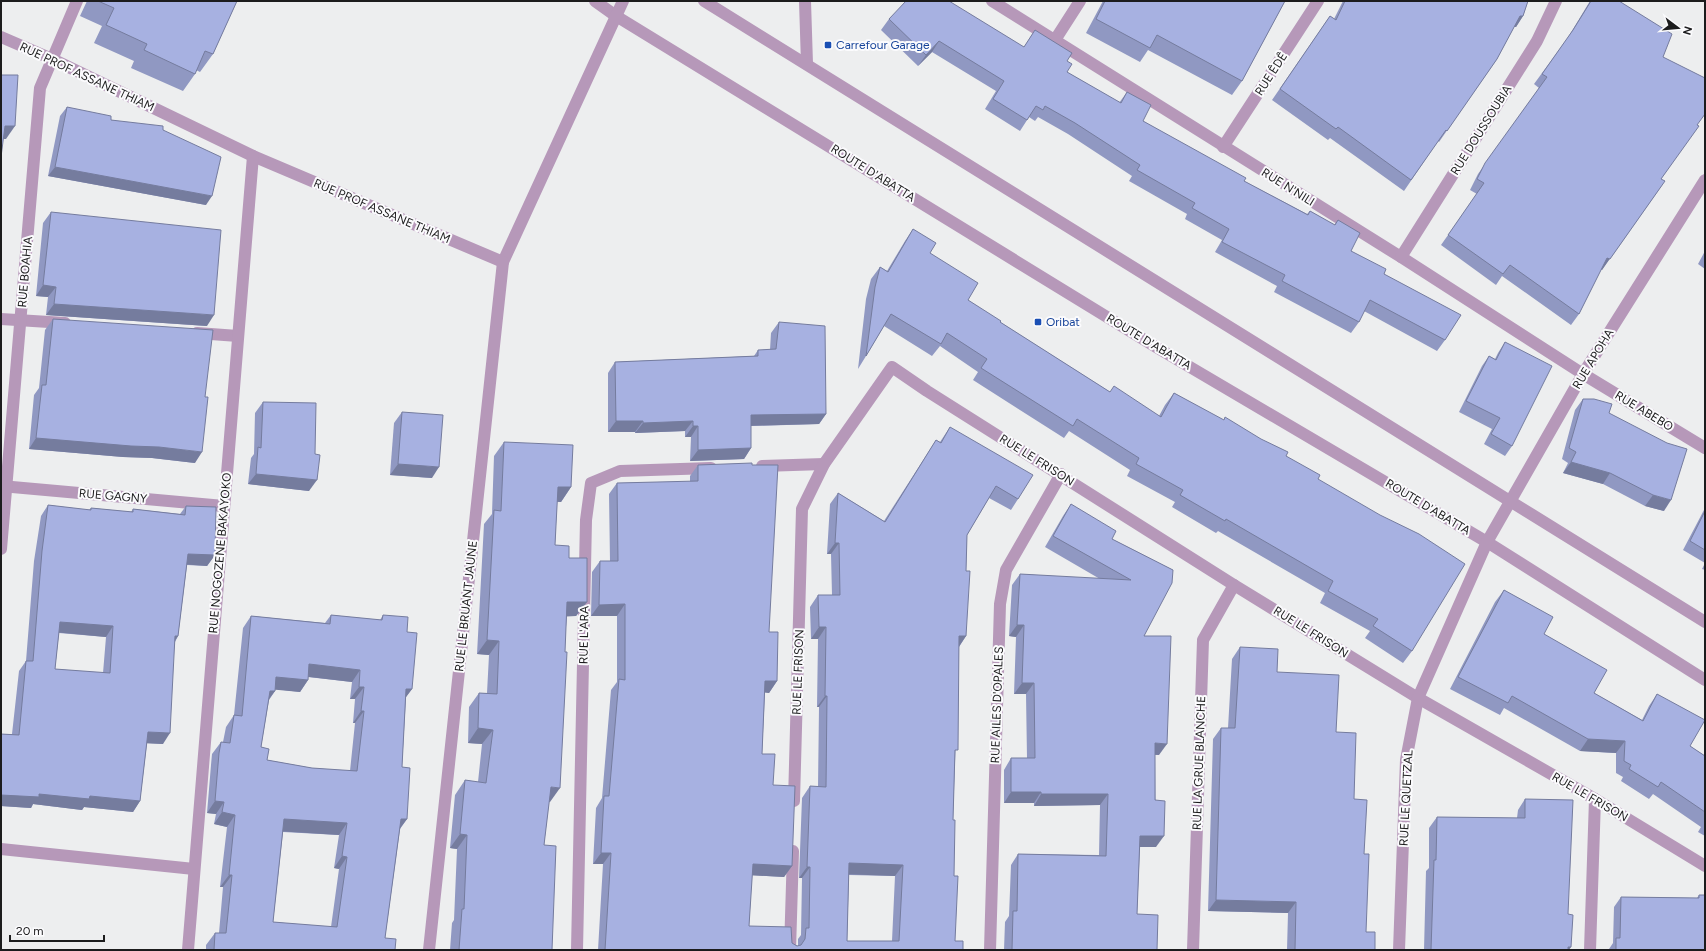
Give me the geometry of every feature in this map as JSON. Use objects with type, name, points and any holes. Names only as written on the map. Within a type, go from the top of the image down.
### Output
[{"type":"street","name":"RUE BOAHIA","points":[[1,549],[4,487],[21,320],[40,88],[77,1]]},
{"type":"street","name":"ROUTE D'ABATTA","points":[[595,1],[616,16],[1149,343],[1487,542],[1705,680]]},
{"type":"street","points":[[503,262],[623,1]]},
{"type":"street","points":[[704,1],[1705,622]]},
{"type":"street","points":[[805,1],[807,64]]},
{"type":"street","name":"RUE N'NILI","points":[[992,1],[1401,257],[1583,374]]},
{"type":"street","points":[[1055,40],[1080,1]]},
{"type":"street","name":"RUE ÊDÊ","points":[[1223,147],[1318,1]]},
{"type":"street","name":"RUE DOUSSOUBIA","points":[[1401,257],[1537,41],[1556,1]]},
{"type":"street","name":"RUE PROF ASSANE THIAM","points":[[1,37],[52,59],[253,156],[503,262]]},
{"type":"street","name":"RUE NOGOZENE BAKAYOKO","points":[[188,950],[253,156]]},
{"type":"street","name":"RUE APOHA","points":[[1487,542],[1583,374],[1705,180]]},
{"type":"street","name":"RUE LE BRUANT JAUNE","points":[[429,950],[503,262]]},
{"type":"street","points":[[1,319],[75,324]]},
{"type":"street","points":[[184,332],[238,336]]},
{"type":"street","name":"RUE LE FRISON","points":[[794,816],[802,509],[824,464],[892,367],[927,391],[1418,698],[1595,799],[1705,866]]},
{"type":"street","name":"RUE ABEBO","points":[[1583,374],[1705,448]]},
{"type":"street","points":[[754,466],[824,464]]},
{"type":"street","name":"RUE L'ARA","points":[[577,950],[586,520],[591,483],[620,470],[722,468]]},
{"type":"street","name":"RUE AILES D'OPALES","points":[[990,950],[1000,604],[1006,570],[1061,474]]},
{"type":"street","name":"RUE GAGNY","points":[[4,487],[224,506]]},
{"type":"street","name":"RUE LE QUETZAL","points":[[1399,950],[1406,760],[1418,698],[1487,542]]},
{"type":"street","name":"RUE LA GRUE BLANCHE","points":[[1193,950],[1204,640],[1234,584]]},
{"type":"street","points":[[1590,950],[1595,799]]},
{"type":"street","points":[[790,950],[793,840]]},
{"type":"street","points":[[1,849],[194,869]]},
{"type":"building","points":[[98,1],[237,1],[213,54],[205,51],[195,74],[144,50],[147,44],[106,25],[114,8]]},
{"type":"building","points":[[906,1],[949,1],[1024,47],[1035,30],[1072,53],[1067,61],[1072,64],[1067,72],[1121,103],[1127,92],[1151,105],[1143,121],[1246,178],[1244,181],[1308,215],[1310,211],[1335,225],[1338,220],[1360,233],[1351,251],[1386,269],[1384,274],[1461,315],[1445,340],[1370,300],[1359,322],[1282,281],[1285,275],[1222,242],[1229,229],[1192,208],[1195,203],[1137,170],[1140,165],[1075,123],[1045,106],[1043,110],[1036,106],[1027,120],[993,99],[1004,81],[939,41],[926,55],[889,19]]},
{"type":"building","points":[[1105,1],[1285,1],[1242,81],[1157,35],[1150,48],[1096,19]]},
{"type":"building","points":[[1345,1],[1528,1],[1523,16],[1520,16],[1497,59],[1411,180],[1338,127],[1336,129],[1280,89],[1330,16],[1336,20]]},
{"type":"building","points":[[1591,1],[1619,1],[1672,34],[1663,57],[1705,78],[1705,114],[1697,125],[1699,126],[1661,179],[1665,181],[1610,259],[1607,258],[1579,314],[1510,265],[1503,274],[1448,235],[1484,183],[1477,179],[1485,163],[1547,77],[1542,74],[1573,30]]},
{"type":"building","points":[[1,75],[18,75],[15,126],[5,126],[1,157]]},
{"type":"building","points":[[67,107],[111,116],[111,120],[163,126],[163,130],[221,157],[212,196],[55,167]]},
{"type":"building","points":[[51,212],[221,230],[214,315],[54,304],[56,287],[43,285]]},
{"type":"building","points":[[913,229],[936,243],[930,253],[978,283],[968,300],[1110,392],[1114,386],[1161,417],[1174,393],[1224,420],[1225,417],[1261,439],[1288,452],[1286,456],[1320,475],[1318,479],[1380,515],[1419,534],[1465,564],[1412,651],[1373,626],[1378,619],[1328,591],[1333,581],[1226,519],[1225,521],[1180,495],[1183,490],[1136,464],[1139,458],[1077,419],[1073,426],[981,368],[987,359],[947,333],[941,344],[891,314],[866,356],[875,287],[880,267],[888,272]]},
{"type":"building","points":[[53,319],[213,330],[205,397],[208,397],[202,452],[159,447],[36,438],[42,385],[46,385]]},
{"type":"building","points":[[779,322],[825,326],[826,414],[751,415],[751,448],[698,450],[698,426],[693,426],[693,421],[643,423],[643,421],[616,421],[615,362],[758,356],[758,350],[776,349]]},
{"type":"building","points":[[1505,342],[1552,366],[1512,446],[1491,434],[1500,418],[1466,401],[1489,356],[1496,360]]},
{"type":"building","points":[[1583,399],[1594,399],[1612,404],[1609,413],[1667,443],[1687,449],[1671,500],[1653,495],[1610,473],[1571,462],[1576,452],[1569,448]]},
{"type":"building","points":[[263,402],[316,403],[315,454],[320,455],[317,480],[256,474],[258,447],[261,448]]},
{"type":"building","points":[[402,412],[443,415],[439,467],[398,464]]},
{"type":"building","points":[[950,427],[1033,475],[1018,499],[996,486],[967,535],[966,571],[970,571],[966,636],[959,636],[958,750],[955,750],[953,820],[955,820],[954,876],[958,876],[955,941],[963,941],[963,950],[605,950],[611,853],[601,853],[604,796],[609,796],[619,679],[625,680],[625,604],[599,605],[600,561],[618,561],[617,483],[698,481],[698,465],[752,463],[752,465],[778,465],[769,632],[778,632],[777,681],[765,681],[762,754],[775,754],[773,785],[795,786],[792,866],[753,864],[749,926],[791,927],[792,943],[797,946],[801,945],[805,939],[806,928],[809,928],[810,867],[807,867],[810,786],[826,787],[826,627],[819,627],[818,595],[840,595],[839,543],[835,543],[838,493],[885,522],[936,440],[941,443]],"holes":[[[849,863],[903,865],[899,941],[847,941]]]},
{"type":"building","points":[[504,442],[573,445],[571,487],[558,487],[555,545],[569,546],[569,558],[587,558],[587,602],[567,602],[565,652],[567,652],[560,788],[551,787],[544,845],[556,846],[552,950],[459,950],[462,909],[464,909],[467,835],[460,834],[465,780],[486,783],[493,730],[478,728],[479,693],[497,694],[499,641],[487,640],[494,510],[501,511]]},
{"type":"building","points":[[1071,504],[1116,531],[1112,539],[1173,570],[1172,583],[1144,636],[1171,636],[1167,744],[1155,743],[1155,800],[1165,801],[1164,836],[1140,836],[1137,914],[1158,915],[1157,950],[1012,950],[1013,911],[1017,911],[1018,854],[1106,856],[1108,794],[1041,794],[1041,792],[1011,792],[1011,758],[1035,758],[1034,683],[1022,683],[1024,625],[1017,625],[1020,574],[1131,580],[1053,536]]},
{"type":"building","points":[[48,505],[91,510],[91,508],[133,512],[133,509],[185,515],[186,506],[216,507],[215,555],[188,554],[178,636],[175,636],[170,733],[148,732],[140,801],[90,796],[89,799],[39,794],[39,797],[1,795],[1,734],[19,735],[26,661],[33,661],[42,551]],"holes":[[[60,622],[113,626],[110,673],[55,669]]]},
{"type":"building","points":[[1705,511],[1705,550],[1690,541]]},
{"type":"building","points":[[1504,590],[1553,617],[1544,634],[1607,670],[1594,693],[1643,721],[1657,694],[1705,720],[1690,746],[1705,756],[1705,812],[1661,782],[1658,787],[1629,769],[1631,765],[1624,761],[1625,741],[1588,739],[1512,696],[1508,703],[1458,677]]},
{"type":"building","points":[[331,615],[382,620],[383,615],[408,617],[407,632],[417,633],[412,689],[406,689],[402,767],[410,768],[407,819],[401,819],[385,938],[396,939],[395,950],[214,950],[215,933],[226,933],[232,875],[229,875],[235,815],[222,812],[224,802],[215,801],[219,753],[221,742],[230,743],[234,715],[242,716],[251,616],[330,624]],"holes":[[[309,664],[360,670],[359,687],[364,687],[361,711],[364,711],[357,771],[312,768],[267,760],[269,749],[261,747],[270,691],[275,691],[276,677],[308,680]],[[284,819],[347,823],[342,856],[347,857],[337,927],[273,922]]]},
{"type":"building","points":[[1240,647],[1278,649],[1277,672],[1339,675],[1336,732],[1356,733],[1354,799],[1367,800],[1364,854],[1369,854],[1366,932],[1375,932],[1375,950],[1295,950],[1296,902],[1216,900],[1221,728],[1235,728]]},
{"type":"building","points":[[1525,799],[1573,800],[1568,914],[1573,915],[1571,947],[1568,947],[1568,950],[1431,950],[1437,817],[1525,818]]},
{"type":"building","points":[[1699,895],[1705,895],[1705,950],[1616,950],[1616,938],[1620,938],[1621,897],[1699,898]]},
{"type":"place","name":"Carrefour Garage","points":[[828,45]]},
{"type":"place","name":"Oribat","points":[[1038,322]]}]
